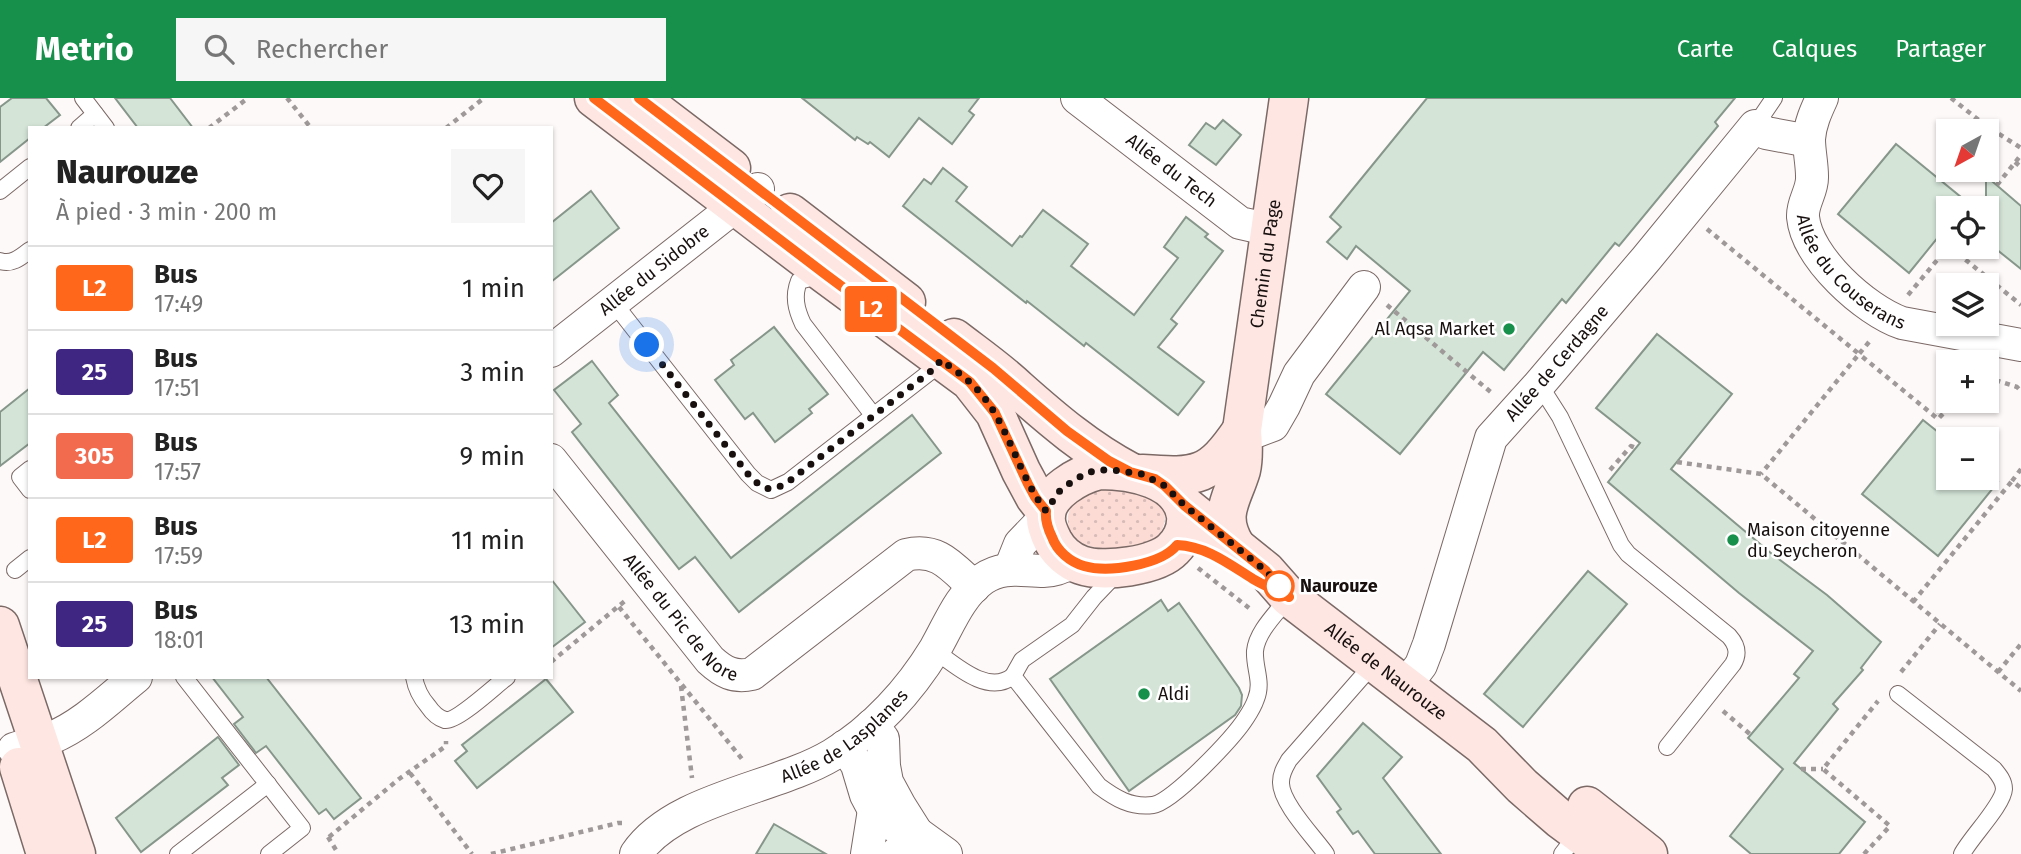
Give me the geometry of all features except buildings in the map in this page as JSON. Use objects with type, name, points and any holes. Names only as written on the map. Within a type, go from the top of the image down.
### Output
[{"type":"street","name":"Allée du Tech","points":[[1077,98],[1240,223],[1271,230]]},
{"type":"street","name":"Chemin du Page","points":[[1235,545],[1229,535],[1225,517],[1241,469],[1244,447],[1242,430],[1289,98]]},
{"type":"street","name":"Allée du Couserans","points":[[1822,98],[1809,141],[1812,188],[1804,205],[1803,216],[1807,234],[1820,256],[1849,288],[1880,314],[1902,323],[2021,345]]},
{"type":"street","points":[[622,103],[746,197],[821,269],[970,382],[995,413],[1046,515],[1054,543],[1066,556],[1074,562],[1096,568],[1151,562],[1162,558],[1184,531],[1165,486],[1109,461],[1067,431],[993,368],[821,269],[746,197]]},
{"type":"street","points":[[1755,126],[1766,133],[1809,141]]},
{"type":"street","name":"Allée de Cerdagne","points":[[1405,686],[1421,665],[1429,644],[1491,438],[1537,387],[1755,126]]},
{"type":"street","name":"Allée du Sidobre","points":[[553,349],[746,197]]},
{"type":"street","points":[[1242,430],[1256,431],[1273,425],[1299,374],[1364,287]]},
{"type":"street","name":"Chemin du Page","points":[[1136,473],[1172,477],[1201,472],[1225,454],[1242,430]]},
{"type":"street","name":"Allée du Pic de Nore","points":[[553,463],[710,660],[728,674],[752,674],[906,555],[925,552],[936,556],[974,587]]},
{"type":"street","points":[[1010,569],[1020,544],[1046,515],[1061,489],[1086,473],[1099,470],[1136,473]]},
{"type":"street","name":"Chemin du Page","points":[[1184,531],[1235,483]]},
{"type":"street","name":"Allée de Naurouze","points":[[1184,531],[1235,545],[1266,571],[1279,610]]},
{"type":"street","name":"Allée de Naurouze","points":[[1184,531],[1190,546],[1206,551],[1257,581],[1279,610],[1375,662],[1482,746],[1561,787],[1586,838],[1639,845],[1648,854]]},
{"type":"street","name":"Allée de Lasplanes","points":[[643,845],[670,821],[690,811],[809,766],[845,746],[872,725],[918,674],[957,608],[974,587],[995,572],[1010,569],[1045,571],[1074,562]]},
{"type":"street","points":[[0,626],[46,854]]},
{"type":"street","points":[[26,745],[51,738],[68,729],[90,715],[134,679]]},
{"type":"street","points":[[0,701],[26,745],[76,854]]},
{"type":"street","points":[[872,725],[883,739],[887,782],[906,844]]},
{"type":"street","points":[[845,746],[858,765],[866,795],[874,810],[906,844],[946,854]]},
{"type":"street","points":[[867,854],[874,810]]},
{"type":"lane","points":[[83,98],[104,126]]},
{"type":"lane","points":[[1755,126],[1774,98]]},
{"type":"lane","points":[[81,126],[95,114]]},
{"type":"lane","points":[[0,191],[28,169]]},
{"type":"lane","points":[[0,261],[14,261],[28,251]]},
{"type":"lane","points":[[821,269],[796,288],[795,301],[803,324],[873,415]]},
{"type":"lane","points":[[613,302],[748,474],[766,489],[775,489],[788,482],[935,368],[941,360]]},
{"type":"lane","points":[[1537,387],[1546,395],[1560,417],[1621,545],[1640,564],[1729,636],[1737,650],[1734,661],[1667,747]]},
{"type":"lane","points":[[28,471],[20,477],[28,487]]},
{"type":"lane","points":[[15,570],[28,560]]},
{"type":"lane","points":[[934,650],[972,676],[1001,683],[1013,676],[1022,660],[1072,625],[1124,566]]},
{"type":"lane","points":[[1013,676],[1099,786],[1129,804],[1156,805],[1184,786],[1246,719],[1258,695],[1259,678],[1255,650],[1260,635],[1279,610]]},
{"type":"lane","points":[[1326,854],[1290,806],[1280,785],[1283,769],[1375,662]]},
{"type":"lane","points":[[186,679],[302,828],[269,854]]},
{"type":"lane","points":[[414,679],[416,688],[430,709],[446,720],[462,713],[504,679]]},
{"type":"lane","points":[[1898,694],[1989,765],[2003,783],[2003,792],[1998,803],[1962,854]]},
{"type":"lane","points":[[178,854],[268,784]]},
{"type":"path","points":[[212,126],[248,98]]},
{"type":"path","points":[[287,98],[309,126]]},
{"type":"path","points":[[449,126],[484,98]]},
{"type":"path","points":[[1951,98],[1985,125],[2021,148]]},
{"type":"path","points":[[1997,185],[2021,155]]},
{"type":"path","points":[[2015,162],[2021,167]]},
{"type":"path","points":[[1709,231],[1859,354],[1761,474]]},
{"type":"path","points":[[1965,259],[2021,305]]},
{"type":"path","points":[[1364,287],[1515,412]]},
{"type":"path","points":[[1999,381],[2021,391]]},
{"type":"path","points":[[1593,489],[1631,446],[1636,448]]},
{"type":"path","points":[[1677,462],[1761,474],[2021,691]]},
{"type":"path","points":[[1913,602],[2021,469]]},
{"type":"path","points":[[2012,481],[2021,488]]},
{"type":"path","points":[[1184,531],[1187,559],[1279,610]]},
{"type":"path","points":[[619,607],[743,761]]},
{"type":"path","points":[[553,660],[613,612]]},
{"type":"path","points":[[1898,677],[1940,624]]},
{"type":"path","points":[[1998,672],[2021,644]]},
{"type":"path","points":[[681,683],[692,779]]},
{"type":"path","points":[[1706,697],[1751,735]]},
{"type":"path","points":[[1823,769],[1881,697]]},
{"type":"path","points":[[336,854],[337,850],[328,837],[399,779],[446,746],[446,720]]},
{"type":"path","points":[[1801,769],[1823,769],[1890,826],[1864,854]]},
{"type":"path","points":[[410,773],[472,854]]},
{"type":"path","points":[[491,854],[618,823],[638,825],[643,845]]},
{"type":"shaded area","points":[[1100,489],[1141,493],[1160,504],[1165,513],[1164,526],[1156,541],[1121,548],[1104,548],[1086,545],[1075,538],[1068,519],[1071,507],[1081,497]]},
{"type":"bus line","name":"L2","points":[[594,98],[970,382],[995,413],[1021,471],[1046,511],[1045,519],[1054,543],[1074,562],[1096,568],[1124,566],[1162,558],[1177,545],[1190,546],[1206,551],[1289,597],[1266,571],[1184,505],[1165,486],[1155,479],[1130,472],[1109,461],[1067,431],[993,368],[639,98]]},
{"type":"place","name":"Al Aqsa Market","points":[[1509,329]]},
{"type":"place","name":"Maison citoyenne du Seycheron","points":[[1733,540]]},
{"type":"place","name":"Naurouze","points":[[1279,586]]},
{"type":"place","name":"Aldi","points":[[1144,694]]},
{"type":"route","points":[[647,345],[748,474],[766,489],[775,489],[788,482],[935,368],[941,360],[970,382],[995,413],[1021,471],[1046,511],[1061,489],[1086,473],[1113,470],[1142,474],[1165,486],[1184,505],[1266,571],[1279,586]]}]
